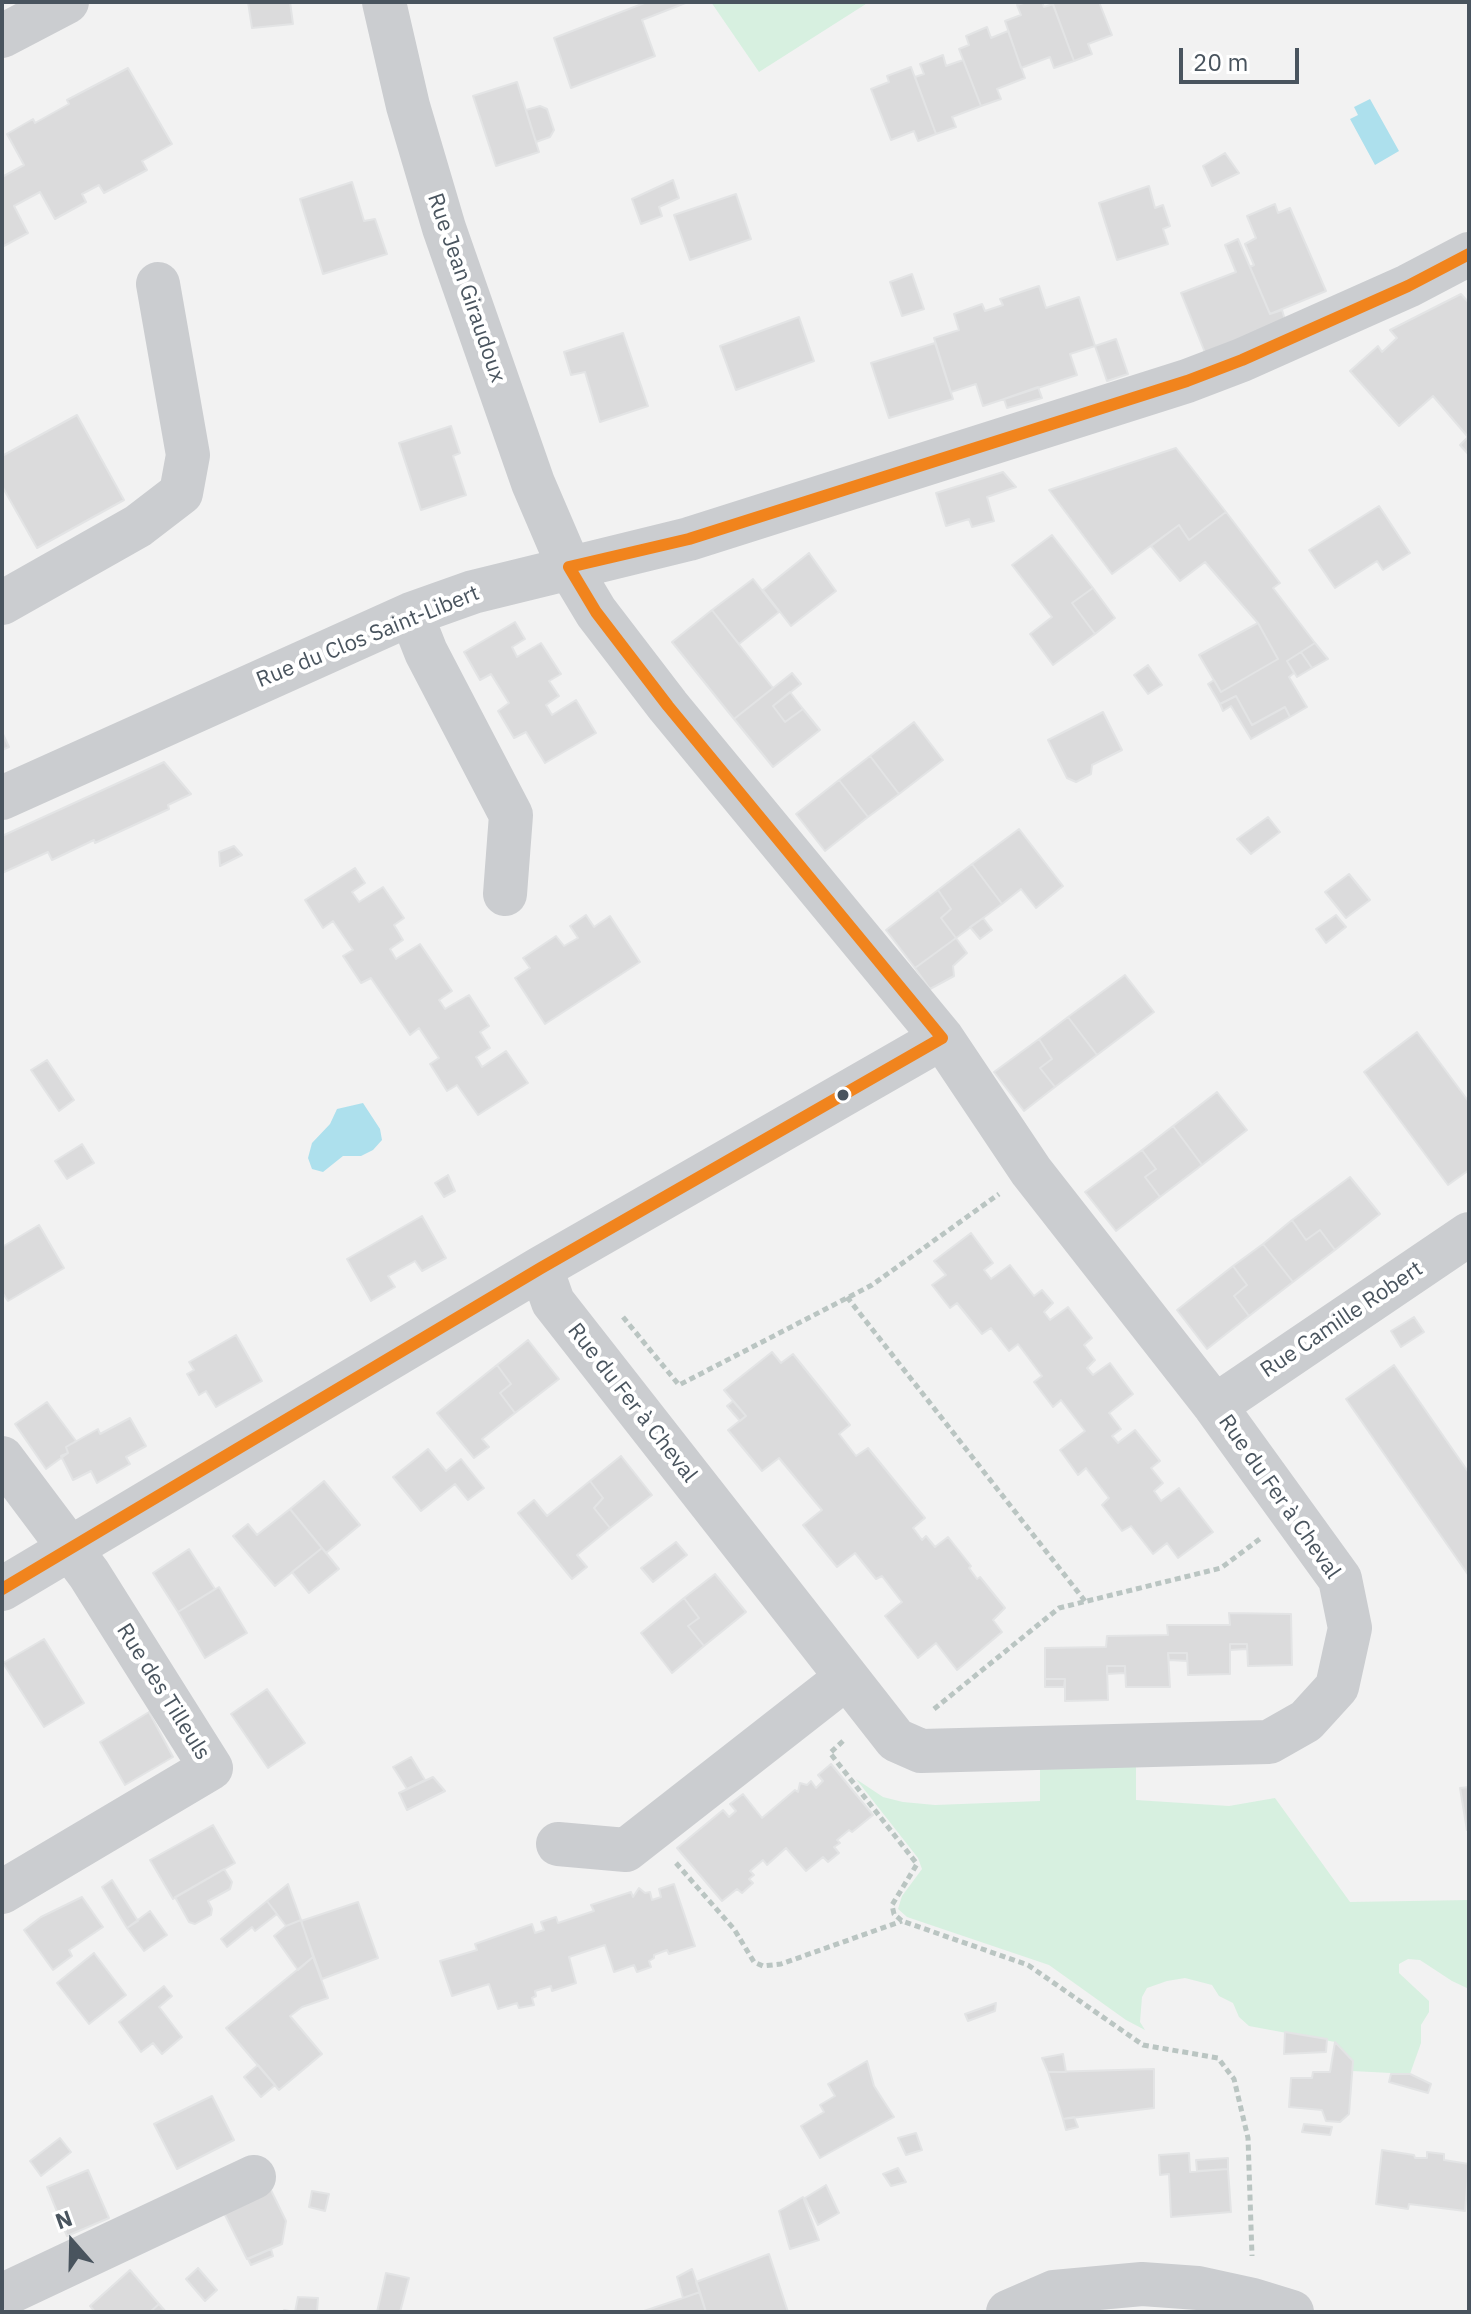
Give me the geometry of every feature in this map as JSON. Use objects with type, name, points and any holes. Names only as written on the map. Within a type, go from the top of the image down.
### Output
[{"type":"street","points":[[2,36],[67,2]]},
{"type":"street","name":"Rue Jean Giraudoux","points":[[384,2],[408,106],[444,228],[533,483],[569,567]]},
{"type":"street","name":"Rue du Clos Saint-Libert","points":[[2,798],[411,614],[473,592],[689,539],[1187,381],[1242,360],[1408,286],[1469,254]]},
{"type":"street","points":[[2,603],[138,526],[181,493],[188,455],[158,284]]},
{"type":"street","name":"Rue du Fer à Cheval","points":[[541,1268],[553,1302],[846,1678],[885,1727],[921,1751],[1269,1742],[1306,1721],[1337,1687],[1350,1628],[1340,1579],[1215,1406],[1031,1171],[942,1038],[668,706],[596,612],[569,567]]},
{"type":"street","points":[[411,614],[426,652],[511,815],[505,894]]},
{"type":"street","points":[[2,1589],[541,1268],[942,1038]]},
{"type":"street","name":"Rue Camille Robert","points":[[1215,1406],[1469,1234]]},
{"type":"street","name":"Rue des Tilleuls","points":[[2,1458],[89,1574],[211,1768],[2,1892]]},
{"type":"street","points":[[558,1844],[626,1850],[846,1678]]},
{"type":"street","points":[[12,2287],[254,2177]]},
{"type":"street","points":[[1008,2312],[1054,2292],[1142,2284],[1198,2288],[1273,2306]]},
{"type":"path","points":[[614,1307],[679,1385],[872,1285],[1031,1171]]},
{"type":"path","points":[[847,1297],[1085,1601]]},
{"type":"path","points":[[1273,2306],[1248,2138],[1234,2079],[1218,2058],[1143,2045],[1028,1965],[902,1921],[894,1914],[892,1905],[917,1864],[830,1753],[885,1727],[1059,1608],[1221,1568],[1292,1513]]},
{"type":"path","points":[[650,1831],[734,1929],[754,1962],[763,1966],[781,1964],[902,1921]]},
{"type":"green space","points":[[711,2],[869,2],[759,72]]},
{"type":"green space","points":[[1040,1762],[1136,1763],[1136,1800],[1229,1806],[1275,1798],[1350,1902],[1469,1900],[1469,1989],[1420,1960],[1408,1959],[1399,1964],[1399,1973],[1429,2001],[1429,2012],[1421,2025],[1421,2043],[1410,2074],[1352,2071],[1352,2061],[1335,2042],[1249,2026],[1239,2017],[1233,2003],[1219,1996],[1212,1985],[1185,1978],[1147,1988],[1142,1997],[1140,2022],[1145,2030],[1049,1965],[907,1917],[898,1909],[902,1896],[922,1869],[918,1858],[856,1779],[883,1797],[903,1802],[935,1805],[1040,1801]]},
{"type":"water","points":[[1370,99],[1399,151],[1375,165],[1350,119],[1358,115],[1354,107]]},
{"type":"water","points":[[363,1103],[380,1129],[382,1140],[373,1150],[361,1156],[343,1156],[323,1172],[312,1169],[308,1158],[312,1143],[330,1124],[337,1109]]},
{"type":"building","points":[[248,2],[290,2],[293,24],[252,28]]},
{"type":"building","points":[[647,2],[688,2],[642,20],[655,56],[571,88],[554,38]]},
{"type":"building","points":[[1042,2],[1044,7],[1053,4],[1074,61],[1054,68],[1050,57],[1021,68],[1005,21],[1021,15],[1017,5]]},
{"type":"building","points":[[1052,2],[1099,2],[1112,35],[1088,44],[1092,54],[1074,61]]},
{"type":"building","points":[[987,27],[991,38],[1008,31],[1025,78],[997,89],[1001,99],[981,106],[959,49],[969,45],[966,36]]},
{"type":"building","points":[[943,55],[946,66],[963,60],[981,106],[952,117],[956,127],[936,134],[915,77],[924,74],[920,64]]},
{"type":"building","points":[[911,67],[936,134],[918,141],[914,131],[891,140],[871,89],[889,82],[887,76]]},
{"type":"building","points":[[128,68],[172,144],[142,161],[147,170],[104,193],[99,185],[82,194],[86,202],[55,219],[40,192],[14,206],[28,233],[2,247],[2,177],[24,165],[7,134],[33,119],[35,123],[69,104],[67,100]]},
{"type":"building","points":[[517,82],[539,152],[496,166],[473,96]]},
{"type":"building","points":[[540,106],[547,109],[554,130],[550,137],[536,142],[526,110]]},
{"type":"building","points":[[1225,153],[1239,173],[1212,186],[1203,166]]},
{"type":"building","points":[[673,180],[679,198],[659,207],[662,216],[641,224],[632,199]]},
{"type":"building","points":[[352,182],[364,221],[375,219],[387,254],[323,274],[300,199]]},
{"type":"building","points":[[1149,186],[1155,208],[1163,205],[1170,226],[1163,229],[1168,244],[1117,260],[1099,203]]},
{"type":"building","points":[[736,194],[751,239],[690,260],[674,215]]},
{"type":"building","points":[[1275,204],[1278,213],[1290,208],[1326,291],[1270,314],[1250,267],[1254,265],[1245,244],[1256,238],[1247,216]]},
{"type":"building","points":[[1238,239],[1270,314],[1282,310],[1286,323],[1206,355],[1181,293],[1236,272],[1225,245]]},
{"type":"building","points":[[912,274],[924,309],[902,316],[890,282]]},
{"type":"building","points":[[1039,286],[1046,308],[1079,297],[1095,346],[1070,354],[1077,375],[983,406],[976,384],[951,392],[934,338],[959,330],[954,314],[982,304],[985,311],[1003,305],[1000,299]]},
{"type":"building","points":[[1461,294],[1469,303],[1469,455],[1460,445],[1468,437],[1433,396],[1399,426],[1350,371],[1378,346],[1382,352],[1397,338],[1390,330]]},
{"type":"building","points":[[799,317],[814,361],[736,390],[720,346]]},
{"type":"building","points":[[623,333],[648,406],[600,422],[585,372],[571,375],[564,352]]},
{"type":"building","points":[[1116,339],[1128,374],[1107,381],[1095,346]]},
{"type":"building","points":[[935,343],[953,399],[889,418],[871,363]]},
{"type":"building","points":[[1038,387],[1042,398],[1007,408],[1004,399]]},
{"type":"building","points":[[77,415],[124,500],[37,548],[2,486],[2,456]]},
{"type":"building","points":[[451,426],[460,453],[453,456],[466,495],[421,510],[399,443]]},
{"type":"building","points":[[1176,448],[1226,512],[1189,540],[1179,525],[1112,574],[1049,490]]},
{"type":"building","points":[[1003,472],[1016,487],[987,497],[994,521],[972,527],[969,519],[946,526],[936,493]]},
{"type":"building","points":[[1379,506],[1410,553],[1383,570],[1377,561],[1335,588],[1309,550]]},
{"type":"building","points":[[1226,512],[1280,583],[1273,588],[1315,643],[1287,661],[1294,673],[1289,677],[1307,707],[1290,717],[1285,707],[1252,725],[1236,696],[1220,704],[1208,684],[1214,680],[1221,692],[1278,659],[1258,623],[1205,562],[1180,581],[1151,546],[1179,525],[1189,540]]},
{"type":"building","points":[[1052,535],[1093,588],[1072,603],[1095,634],[1053,665],[1030,634],[1052,617],[1012,565]]},
{"type":"building","points":[[809,553],[836,591],[791,626],[763,590]]},
{"type":"building","points":[[753,579],[779,612],[739,644],[712,610]]},
{"type":"building","points":[[1093,588],[1115,618],[1095,634],[1072,603]]},
{"type":"building","points":[[712,610],[773,688],[734,719],[672,642]]},
{"type":"building","points":[[515,622],[525,639],[512,647],[517,657],[541,643],[561,674],[549,681],[559,696],[546,705],[552,715],[576,700],[596,733],[545,763],[526,732],[514,738],[498,711],[509,703],[491,674],[480,680],[464,652]]},
{"type":"building","points":[[1258,623],[1278,659],[1221,692],[1199,655]]},
{"type":"building","points":[[1315,643],[1328,659],[1312,668],[1301,652]]},
{"type":"building","points":[[1301,652],[1312,668],[1297,677],[1287,661]]},
{"type":"building","points":[[1148,665],[1162,685],[1148,694],[1134,675]]},
{"type":"building","points":[[792,673],[801,684],[773,706],[785,722],[803,709],[820,730],[773,767],[734,719]]},
{"type":"building","points":[[790,692],[803,709],[785,722],[773,706]]},
{"type":"building","points":[[1236,696],[1252,725],[1285,707],[1290,717],[1251,739],[1231,706],[1223,711],[1220,704]]},
{"type":"building","points":[[1103,712],[1122,750],[1092,765],[1091,774],[1076,782],[1067,778],[1048,740]]},
{"type":"building","points":[[914,722],[943,760],[899,794],[870,756]]},
{"type":"building","points":[[2,732],[9,747],[2,750]]},
{"type":"building","points":[[870,756],[899,794],[868,817],[839,780]]},
{"type":"building","points":[[164,762],[191,794],[168,805],[169,809],[95,843],[94,840],[52,860],[48,852],[2,873],[2,836]]},
{"type":"building","points":[[839,780],[868,817],[825,851],[796,814]]},
{"type":"building","points":[[1268,817],[1280,832],[1251,854],[1237,839]]},
{"type":"building","points":[[1019,829],[1063,886],[1036,908],[1021,889],[1002,904],[972,864]]},
{"type":"building","points":[[234,846],[242,855],[220,866],[219,852]]},
{"type":"building","points":[[972,864],[1002,904],[956,938],[941,918],[951,909],[938,890]]},
{"type":"building","points":[[355,868],[365,883],[352,892],[359,902],[383,887],[404,918],[394,925],[403,940],[390,949],[396,959],[420,944],[452,991],[439,1000],[445,1009],[469,995],[489,1026],[480,1032],[490,1048],[476,1057],[482,1067],[506,1051],[528,1083],[478,1115],[457,1085],[447,1091],[430,1064],[439,1058],[419,1028],[410,1035],[371,978],[361,983],[343,956],[353,950],[333,921],[323,928],[305,900]]},
{"type":"building","points":[[1349,874],[1370,900],[1346,918],[1325,892]]},
{"type":"building","points":[[938,890],[951,909],[941,918],[956,938],[915,968],[886,930]]},
{"type":"building","points":[[586,915],[594,927],[610,916],[640,962],[545,1024],[515,978],[530,968],[523,958],[556,936],[564,946],[578,938],[570,926]]},
{"type":"building","points":[[1336,915],[1346,927],[1326,943],[1316,929]]},
{"type":"building","points":[[983,918],[992,930],[980,939],[970,927]]},
{"type":"building","points":[[956,938],[967,953],[953,966],[954,976],[930,989],[915,968]]},
{"type":"building","points":[[1125,975],[1154,1012],[1097,1055],[1068,1017]]},
{"type":"building","points":[[1068,1017],[1097,1055],[1055,1087],[1040,1068],[1052,1059],[1039,1039]]},
{"type":"building","points":[[1417,1032],[1469,1102],[1469,1170],[1448,1185],[1364,1072]]},
{"type":"building","points":[[1039,1039],[1052,1059],[1040,1068],[1055,1087],[1024,1111],[994,1072]]},
{"type":"building","points":[[47,1060],[74,1100],[59,1111],[31,1070]]},
{"type":"building","points":[[1217,1092],[1247,1130],[1202,1165],[1173,1126]]},
{"type":"building","points":[[1173,1126],[1202,1165],[1160,1197],[1145,1177],[1156,1169],[1142,1150]]},
{"type":"building","points":[[82,1144],[94,1163],[67,1179],[55,1161]]},
{"type":"building","points":[[1142,1150],[1156,1169],[1145,1177],[1160,1197],[1116,1231],[1085,1192]]},
{"type":"building","points":[[448,1175],[455,1191],[444,1197],[435,1183]]},
{"type":"building","points":[[1350,1177],[1380,1214],[1335,1250],[1320,1230],[1306,1240],[1292,1220]]},
{"type":"building","points":[[422,1216],[446,1258],[422,1271],[415,1261],[388,1276],[395,1287],[371,1301],[347,1259]]},
{"type":"building","points":[[1292,1220],[1306,1240],[1320,1230],[1335,1250],[1293,1282],[1263,1244]]},
{"type":"building","points":[[39,1225],[64,1268],[8,1301],[2,1292],[2,1247]]},
{"type":"building","points":[[971,1233],[993,1263],[984,1270],[991,1279],[1010,1265],[1034,1296],[1042,1290],[1053,1303],[1044,1312],[1050,1320],[1068,1307],[1092,1338],[1084,1345],[1095,1360],[1087,1368],[1093,1375],[1110,1363],[1133,1394],[1109,1413],[1121,1429],[1112,1436],[1118,1443],[1135,1430],[1160,1461],[1151,1468],[1163,1483],[1154,1491],[1161,1501],[1179,1488],[1213,1532],[1178,1558],[1167,1543],[1153,1554],[1131,1526],[1122,1531],[1102,1505],[1109,1498],[1086,1468],[1078,1475],[1060,1450],[1085,1431],[1061,1400],[1053,1407],[1034,1382],[1042,1376],[1018,1344],[1009,1351],[991,1328],[982,1334],[957,1303],[950,1308],[932,1285],[946,1275],[934,1261]]},
{"type":"building","points":[[1263,1244],[1293,1282],[1249,1316],[1234,1296],[1247,1285],[1233,1266]]},
{"type":"building","points":[[1233,1266],[1247,1285],[1234,1296],[1249,1316],[1207,1349],[1177,1310]]},
{"type":"building","points":[[1414,1317],[1424,1332],[1401,1347],[1391,1331]]},
{"type":"building","points":[[236,1335],[262,1381],[216,1407],[206,1391],[199,1395],[187,1374],[194,1370],[189,1362]]},
{"type":"building","points":[[528,1340],[559,1379],[515,1413],[500,1393],[511,1384],[497,1365]]},
{"type":"building","points":[[772,1352],[781,1363],[793,1354],[850,1425],[839,1434],[856,1456],[868,1448],[925,1518],[913,1528],[922,1540],[926,1536],[935,1547],[948,1537],[971,1566],[969,1568],[977,1579],[980,1577],[1005,1608],[993,1620],[1002,1632],[957,1670],[936,1643],[918,1658],[885,1616],[902,1602],[882,1576],[876,1579],[855,1553],[837,1567],[803,1525],[822,1510],[779,1458],[762,1471],[728,1430],[746,1416],[724,1390]]},
{"type":"building","points":[[497,1365],[511,1384],[500,1393],[515,1413],[482,1439],[489,1447],[474,1458],[437,1413]]},
{"type":"building","points":[[1394,1365],[1469,1473],[1469,1576],[1346,1399]]},
{"type":"building","points":[[733,1401],[746,1416],[740,1421],[727,1406]]},
{"type":"building","points":[[47,1402],[76,1441],[66,1447],[68,1453],[46,1469],[15,1424]]},
{"type":"building","points":[[130,1418],[146,1446],[126,1457],[130,1464],[97,1483],[91,1471],[73,1480],[61,1456],[68,1453],[66,1447],[98,1429],[100,1434]]},
{"type":"building","points":[[428,1449],[446,1471],[461,1459],[484,1488],[468,1500],[455,1484],[421,1511],[393,1477]]},
{"type":"building","points":[[621,1456],[652,1495],[610,1528],[594,1508],[603,1498],[590,1481]]},
{"type":"building","points":[[324,1481],[360,1525],[326,1553],[290,1509]]},
{"type":"building","points":[[590,1481],[603,1498],[594,1508],[610,1528],[577,1555],[587,1567],[572,1579],[518,1513],[534,1500],[547,1516]]},
{"type":"building","points":[[290,1509],[322,1548],[275,1586],[233,1536],[248,1524],[257,1535]]},
{"type":"building","points":[[676,1542],[687,1555],[653,1582],[641,1568]]},
{"type":"building","points":[[322,1548],[339,1569],[309,1593],[292,1572]]},
{"type":"building","points":[[189,1549],[215,1589],[178,1612],[153,1573]]},
{"type":"building","points":[[715,1574],[746,1612],[704,1646],[688,1626],[699,1618],[684,1598]]},
{"type":"building","points":[[219,1587],[247,1633],[205,1658],[178,1612]]},
{"type":"building","points":[[684,1598],[699,1618],[688,1626],[704,1646],[672,1673],[641,1633]]},
{"type":"building","points":[[1229,1613],[1291,1614],[1292,1665],[1248,1666],[1247,1644],[1230,1644],[1230,1674],[1188,1675],[1187,1653],[1168,1653],[1170,1687],[1126,1687],[1125,1666],[1107,1666],[1108,1700],[1065,1701],[1065,1679],[1045,1679],[1045,1648],[1106,1647],[1107,1636],[1168,1635],[1167,1625],[1230,1625]]},
{"type":"building","points":[[44,1639],[84,1703],[44,1727],[3,1663]]},
{"type":"building","points":[[1230,1644],[1247,1644],[1247,1649],[1230,1650]]},
{"type":"building","points":[[1168,1653],[1187,1653],[1187,1661],[1169,1660]]},
{"type":"building","points":[[1107,1666],[1125,1666],[1125,1673],[1107,1674]]},
{"type":"building","points":[[1045,1679],[1065,1679],[1064,1687],[1045,1687]]},
{"type":"building","points":[[267,1689],[305,1743],[268,1768],[231,1714]]},
{"type":"building","points":[[149,1712],[173,1757],[125,1785],[100,1742]]},
{"type":"building","points":[[411,1757],[425,1780],[407,1789],[393,1767]]},
{"type":"building","points":[[831,1764],[873,1815],[837,1840],[840,1843],[834,1847],[839,1853],[828,1862],[823,1857],[806,1871],[786,1848],[767,1865],[763,1860],[750,1871],[754,1875],[749,1879],[753,1883],[742,1893],[737,1889],[722,1901],[677,1848],[723,1810],[729,1817],[736,1811],[730,1804],[743,1794],[762,1818],[795,1790],[798,1792],[800,1783],[807,1785],[811,1781],[816,1788],[823,1781],[818,1775]]},
{"type":"building","points":[[433,1777],[445,1791],[407,1810],[399,1793]]},
{"type":"building","points":[[1469,1787],[1469,1830],[1467,1830],[1460,1788]]},
{"type":"building","points":[[213,1825],[235,1863],[173,1899],[150,1860]]},
{"type":"building","points":[[224,1869],[232,1882],[230,1889],[208,1901],[211,1915],[195,1924],[189,1922],[175,1897]]},
{"type":"building","points":[[112,1880],[138,1921],[127,1928],[102,1887]]},
{"type":"building","points":[[288,1884],[301,1920],[286,1926],[267,1901]]},
{"type":"building","points":[[674,1884],[695,1946],[654,1955],[649,1961],[651,1967],[637,1972],[634,1965],[614,1972],[605,1945],[569,1957],[576,1983],[552,1991],[551,1986],[535,1991],[536,1996],[532,1998],[534,2005],[519,2008],[517,2003],[498,2009],[489,1984],[452,1996],[440,1961],[477,1950],[475,1944],[532,1924],[535,1933],[544,1930],[541,1922],[556,1917],[558,1923],[594,1911],[591,1905],[631,1892],[633,1897],[639,1888],[645,1893],[650,1892],[652,1900],[661,1897],[659,1889]]},
{"type":"building","points":[[82,1897],[103,1927],[69,1950],[72,1956],[53,1970],[24,1930],[41,1917]]},
{"type":"building","points":[[267,1901],[277,1914],[255,1931],[252,1927],[227,1947],[221,1939]]},
{"type":"building","points":[[358,1902],[378,1958],[322,1979],[301,1921]]},
{"type":"building","points":[[150,1911],[167,1935],[144,1951],[127,1928]]},
{"type":"building","points":[[301,1920],[313,1957],[298,1970],[274,1936],[286,1926]]},
{"type":"building","points":[[94,1953],[126,1995],[89,2024],[57,1983]]},
{"type":"building","points":[[313,1957],[328,1998],[302,2007],[290,2016],[322,2054],[279,2090],[226,2028]]},
{"type":"building","points":[[164,1986],[172,1996],[159,2007],[182,2037],[162,2054],[153,2043],[141,2052],[119,2022]]},
{"type":"building","points":[[996,2003],[995,2011],[968,2021],[965,2014]]},
{"type":"building","points":[[1285,2032],[1327,2039],[1326,2052],[1284,2054]]},
{"type":"building","points":[[1335,2042],[1353,2061],[1349,2114],[1340,2122],[1326,2121],[1322,2110],[1289,2107],[1291,2078],[1312,2078],[1313,2072],[1330,2072]]},
{"type":"building","points":[[1063,2054],[1066,2072],[1048,2072],[1042,2058]]},
{"type":"building","points":[[867,2061],[874,2086],[894,2117],[820,2158],[801,2126],[824,2112],[820,2105],[835,2096],[828,2084]]},
{"type":"building","points":[[258,2065],[275,2085],[261,2097],[244,2077]]},
{"type":"building","points":[[1154,2069],[1154,2108],[1063,2119],[1048,2072]]},
{"type":"building","points":[[1391,2074],[1410,2074],[1431,2084],[1428,2093],[1389,2082]]},
{"type":"building","points":[[212,2096],[234,2140],[177,2169],[154,2124]]},
{"type":"building","points":[[1074,2117],[1078,2127],[1066,2130],[1063,2119]]},
{"type":"building","points":[[1304,2124],[1332,2127],[1330,2135],[1302,2132]]},
{"type":"building","points":[[916,2133],[922,2150],[906,2155],[898,2138]]},
{"type":"building","points":[[60,2138],[71,2152],[41,2176],[30,2161]]},
{"type":"building","points":[[1382,2150],[1414,2155],[1415,2158],[1427,2158],[1427,2152],[1444,2154],[1444,2160],[1469,2164],[1465,2211],[1409,2204],[1408,2209],[1376,2204]]},
{"type":"building","points":[[1189,2153],[1190,2172],[1228,2169],[1231,2212],[1171,2217],[1169,2174],[1160,2175],[1159,2155]]},
{"type":"building","points":[[1228,2158],[1228,2169],[1197,2171],[1196,2160]]},
{"type":"building","points":[[898,2168],[906,2182],[891,2186],[883,2174]]},
{"type":"building","points":[[88,2170],[109,2218],[67,2236],[47,2187]]},
{"type":"building","points":[[267,2182],[286,2221],[282,2244],[247,2259],[220,2205]]},
{"type":"building","points":[[826,2185],[839,2213],[818,2225],[805,2198]]},
{"type":"building","points":[[312,2191],[329,2194],[325,2211],[309,2207]]},
{"type":"building","points":[[803,2197],[819,2240],[790,2249],[779,2211]]},
{"type":"building","points":[[271,2249],[273,2256],[251,2265],[248,2259]]},
{"type":"building","points":[[769,2254],[788,2312],[706,2312],[696,2282]]},
{"type":"building","points":[[198,2268],[217,2290],[205,2301],[186,2279]]},
{"type":"building","points":[[692,2269],[700,2292],[683,2298],[677,2277]]},
{"type":"building","points":[[130,2270],[159,2304],[150,2312],[95,2312],[90,2306]]},
{"type":"building","points":[[386,2273],[409,2278],[400,2312],[377,2312]]},
{"type":"building","points":[[700,2292],[706,2312],[641,2312],[683,2298]]},
{"type":"building","points":[[298,2297],[318,2298],[317,2312],[295,2312]]},
{"type":"building","points":[[159,2304],[166,2312],[150,2312]]},
{"type":"transit line","points":[[569,567],[689,539],[1187,381],[1242,360],[1408,286],[1469,254]]},
{"type":"transit line","points":[[569,567],[596,612],[668,706],[942,1038]]},
{"type":"transit line","points":[[2,1589],[541,1268],[942,1038]]}]
